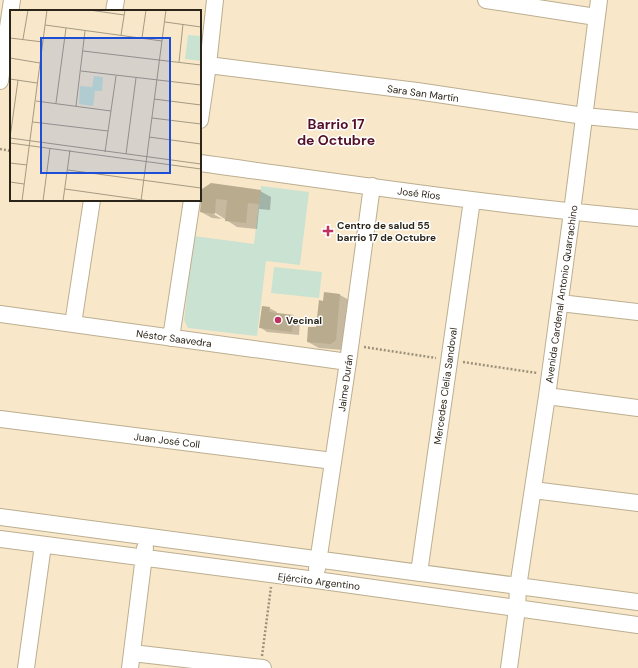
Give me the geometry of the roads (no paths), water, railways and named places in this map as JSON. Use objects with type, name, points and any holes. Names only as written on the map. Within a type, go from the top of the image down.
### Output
[{"type":"street","points":[[0,81],[4,20],[12,0]]},
{"type":"street","points":[[114,10],[116,0]]},
{"type":"street","points":[[201,113],[216,0]]},
{"type":"street","name":"Avenida Cardenal Antonio Quarrachino","points":[[509,668],[517,609],[518,587],[560,304],[599,0]]},
{"type":"street","points":[[495,1],[596,17]]},
{"type":"street","name":"Sara San Martín","points":[[208,65],[417,91],[584,116],[638,121]]},
{"type":"street","name":"José Ríos","points":[[201,163],[472,200],[638,218]]},
{"type":"street","name":"Jaime Durán","points":[[316,580],[372,186]]},
{"type":"street","name":"Mercedes Clelia Sandoval","points":[[420,573],[472,200]]},
{"type":"street","points":[[73,324],[92,201]]},
{"type":"street","points":[[171,338],[192,201]]},
{"type":"street","points":[[560,304],[638,312]]},
{"type":"street","name":"Néstor Saavedra","points":[[0,314],[348,362]]},
{"type":"street","points":[[547,396],[638,408]]},
{"type":"street","name":"Juan José Coll","points":[[0,419],[333,461]]},
{"type":"street","points":[[533,490],[638,503]]},
{"type":"street","name":"Ejército Argentino","points":[[0,517],[638,602]]},
{"type":"street","points":[[147,537],[143,558],[131,660],[264,668]]},
{"type":"street","name":"Ejército Argentino","points":[[0,539],[316,580],[638,626]]},
{"type":"street","points":[[26,668],[43,545]]},
{"type":"place","name":"Centro de salud 55 barrio 17 de Octubre","points":[[328,231]]},
{"type":"place","name":"Vecinal","points":[[278,320]]},
{"type":"district","name":"Barrio 17 de Octubre","points":[[336,132]]}]
